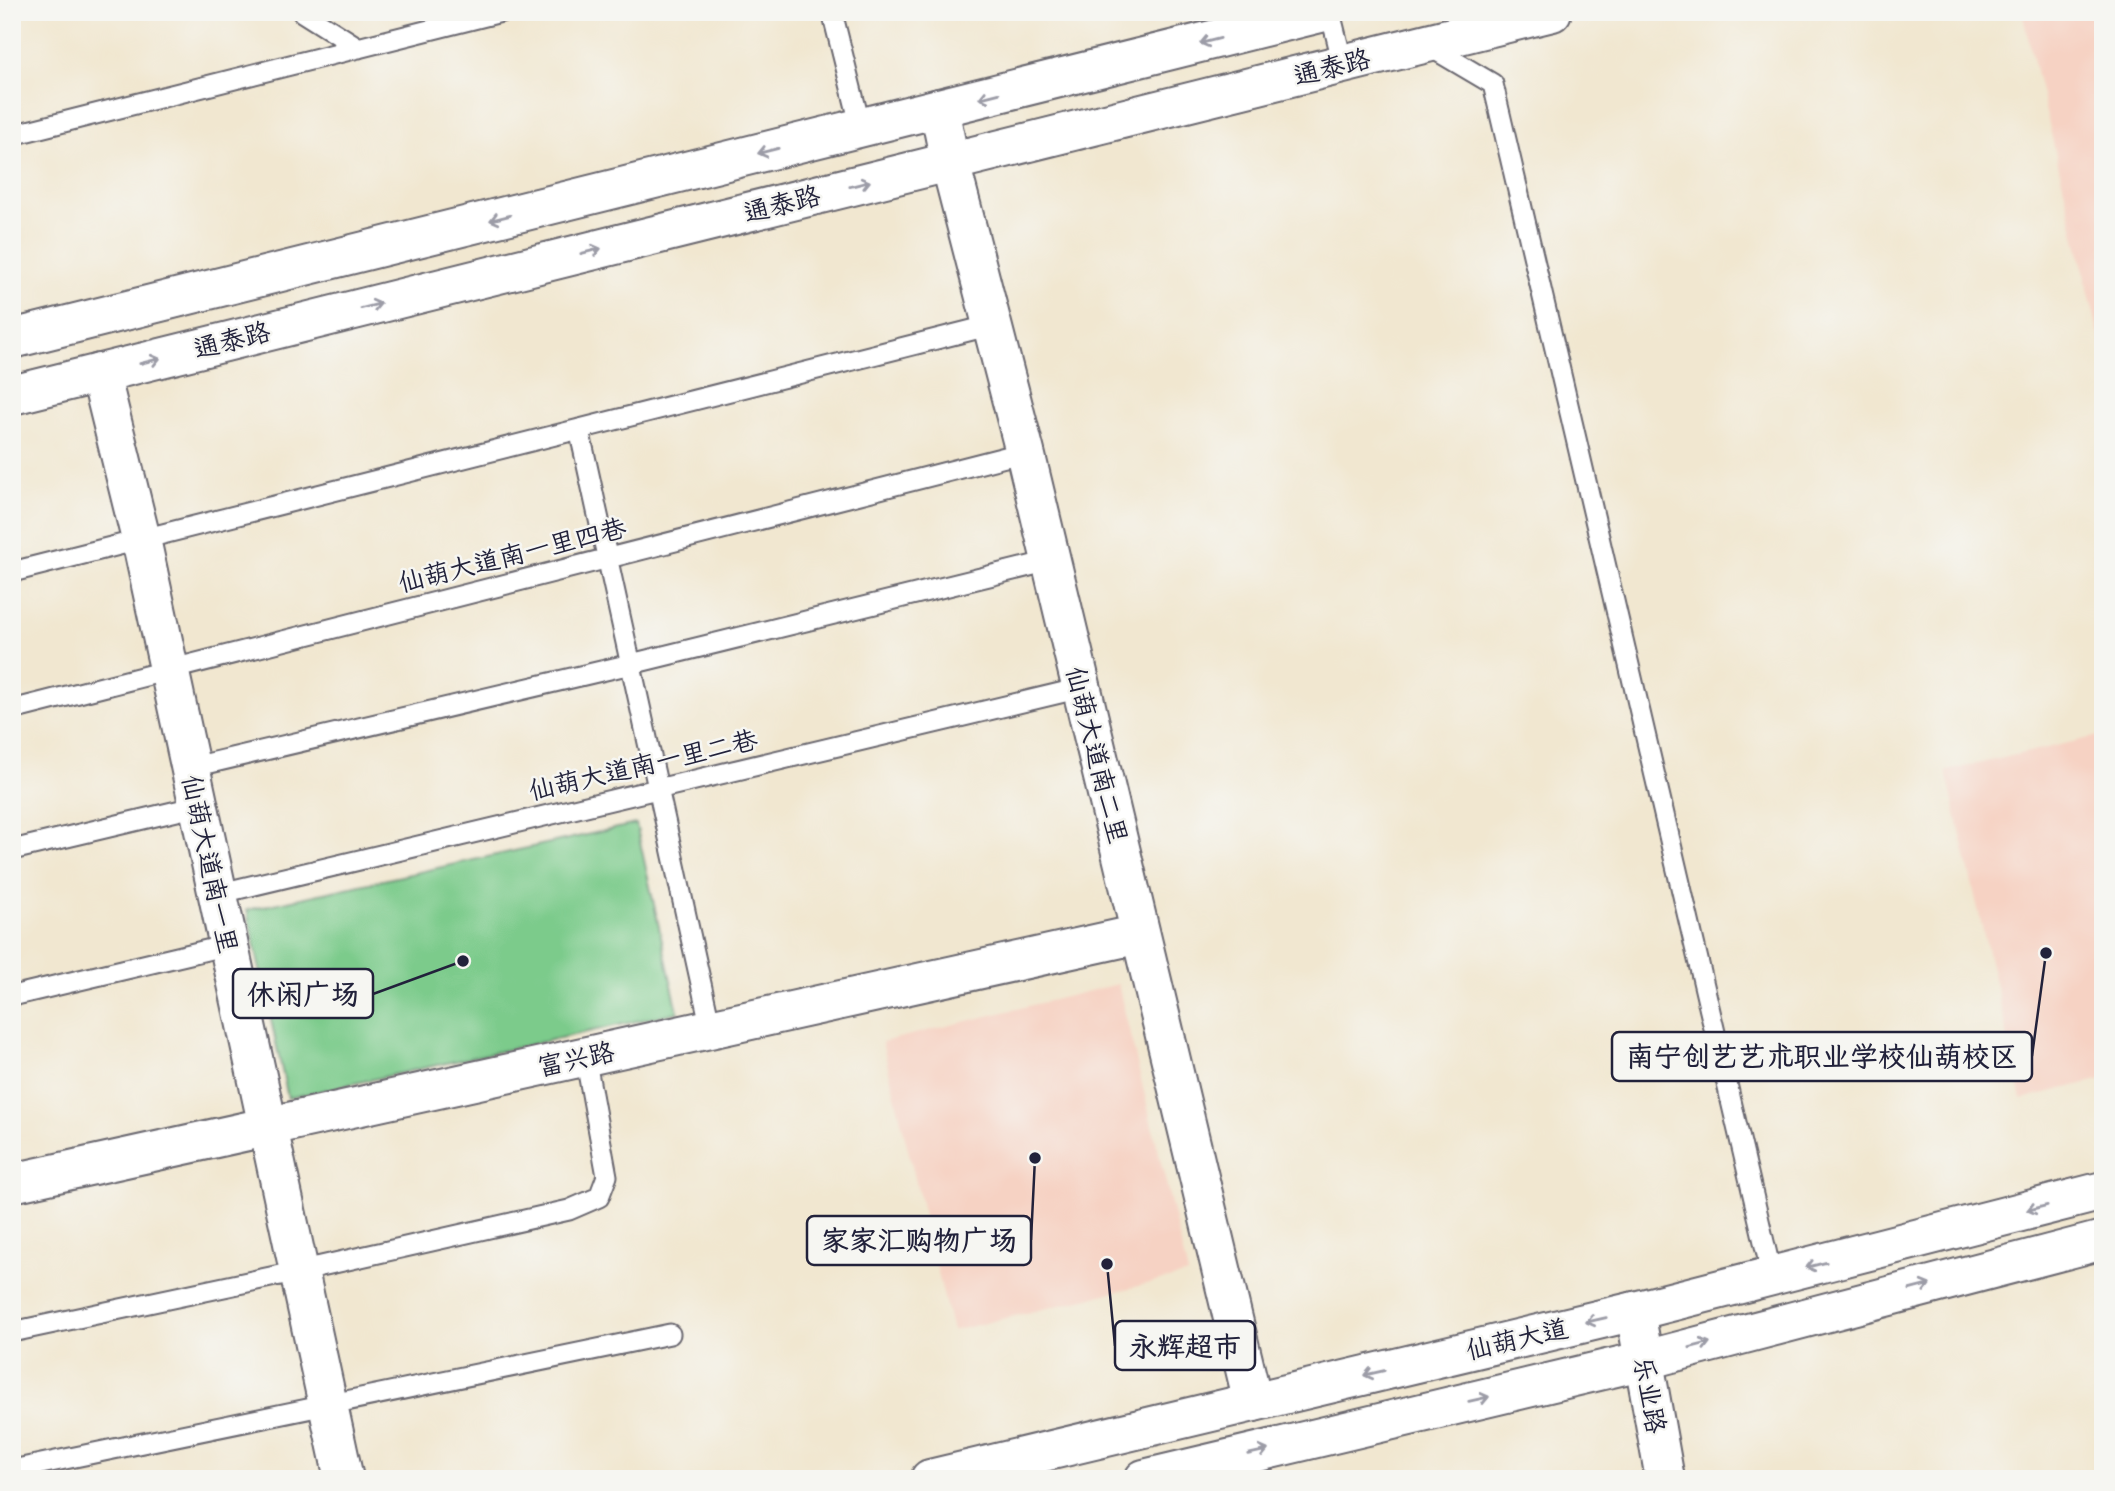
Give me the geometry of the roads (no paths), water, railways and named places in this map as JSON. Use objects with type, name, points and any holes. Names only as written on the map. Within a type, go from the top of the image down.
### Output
[{"type":"street","name":"通泰路","points":[[12,339],[1324,12]]},
{"type":"street","name":"通泰路","points":[[12,395],[1552,12]]},
{"type":"street","name":"仙葫大道南二里","points":[[939,108],[950,162],[1025,452],[1253,1402]]},
{"type":"street","name":"仙葫大道南一里","points":[[100,373],[141,539],[344,1479]]},
{"type":"street","name":"富兴路","points":[[12,1183],[1140,934]]},
{"type":"street","name":"仙葫大道","points":[[930,1479],[1634,1311],[2103,1192]]},
{"type":"street","name":"仙葫大道","points":[[1144,1479],[1645,1360],[2103,1240]]},
{"type":"street","name":"乐业路","points":[[1634,1311],[1665,1479]]},
{"type":"lane","points":[[302,12],[359,48]]},
{"type":"lane","points":[[12,135],[500,12]]},
{"type":"lane","points":[[831,12],[860,128]]},
{"type":"lane","points":[[1330,12],[1343,64]]},
{"type":"lane","points":[[1425,44],[1493,84],[1772,1276]]},
{"type":"lane","points":[[12,572],[992,325]]},
{"type":"lane","points":[[579,429],[711,1029]]},
{"type":"lane","name":"仙葫大道南一里四巷","points":[[12,710],[1025,452]]},
{"type":"lane","points":[[189,768],[631,664],[1050,561]]},
{"type":"lane","name":"仙葫大道南一里二巷","points":[[217,894],[1081,688]]},
{"type":"lane","points":[[12,850],[198,806]]},
{"type":"lane","points":[[12,996],[228,945]]},
{"type":"lane","points":[[12,1332],[569,1210],[599,1197],[607,1176],[586,1056]]},
{"type":"lane","points":[[12,1470],[670,1334]]},
{"type":"place","name":"南宁创艺艺术职业学校仙葫校区","points":[[2046,953]]},
{"type":"place","name":"休闲广场","points":[[463,961]]},
{"type":"place","name":"家家汇购物广场","points":[[1035,1158]]},
{"type":"place","name":"永辉超市","points":[[1107,1264]]}]
